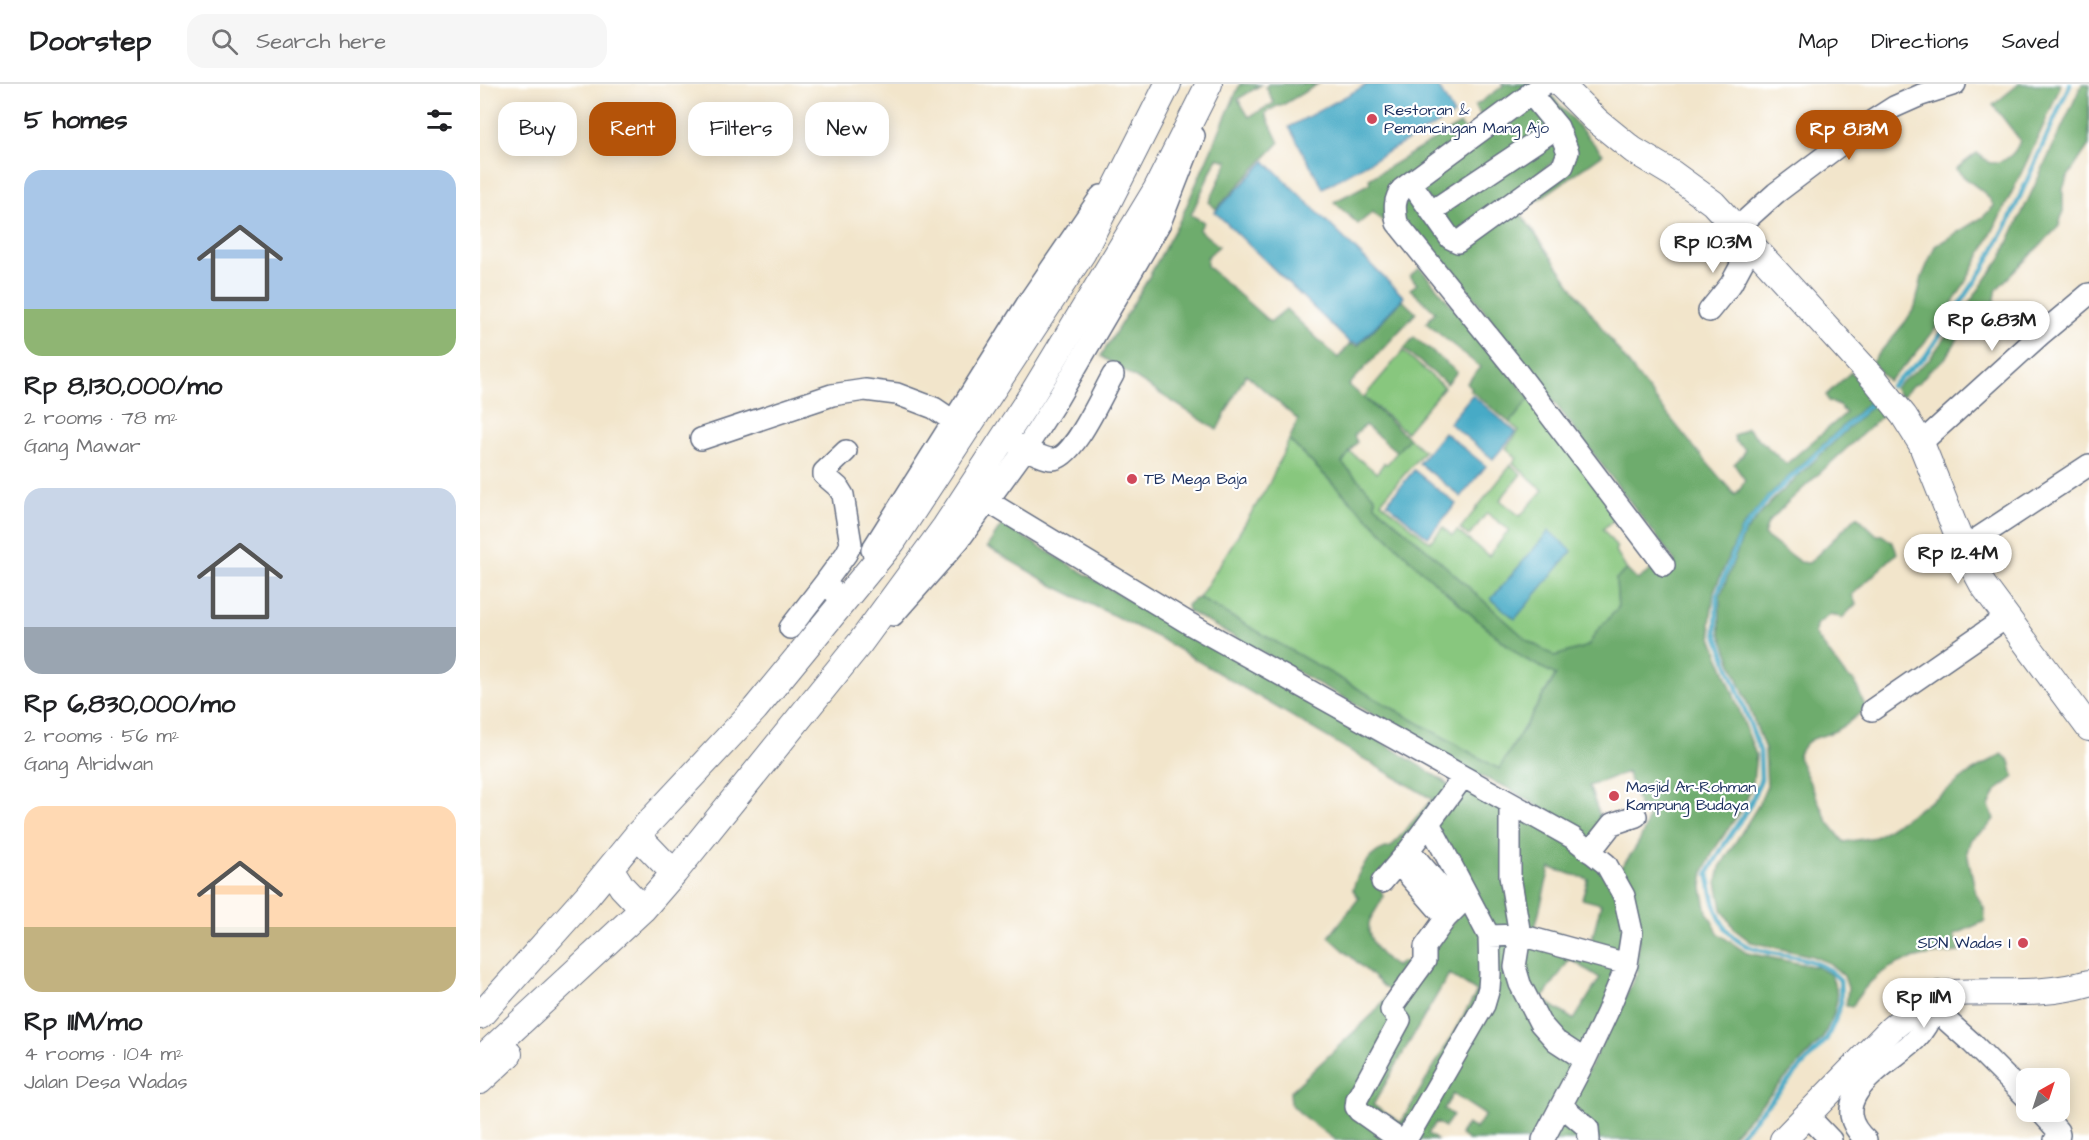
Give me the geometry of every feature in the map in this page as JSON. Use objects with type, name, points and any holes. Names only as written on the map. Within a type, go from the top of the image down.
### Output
[{"type":"main road","points":[[480,1017],[637,835],[755,709],[817,636],[892,541],[960,426],[1008,369],[1083,252],[1168,84]]},
{"type":"main road","points":[[480,1060],[643,909],[860,643],[945,527],[978,496],[1014,443],[1033,393],[1156,190],[1210,84]]},
{"type":"main road","points":[[1560,84],[1596,120],[1633,150],[1713,202],[1885,391],[1921,443],[1963,548],[1983,585],[2089,728]]},
{"type":"main road","points":[[637,835],[675,872]]},
{"type":"main road","points":[[610,868],[622,887],[643,909]]},
{"type":"main road","points":[[480,1081],[541,1022],[582,967]]},
{"type":"main road","points":[[1784,1140],[1807,1115],[1843,1094],[1872,1048],[1939,994],[2039,992],[2064,990],[2089,983]]},
{"type":"street","points":[[1710,311],[1731,284],[1744,237],[1776,193],[1844,140],[1893,107],[1944,86]]},
{"type":"street","points":[[1411,183],[1450,238],[1458,242],[1563,166],[1568,152],[1558,127],[1537,89],[1411,183],[1397,196],[1395,208],[1397,223],[1515,369],[1664,565]]},
{"type":"street","points":[[1432,211],[1558,127]]},
{"type":"street","points":[[1921,443],[2040,335],[2089,294]]},
{"type":"street","points":[[1014,443],[1055,460],[1065,455],[1077,441],[1113,375]]},
{"type":"street","points":[[701,439],[832,395],[865,390],[897,394],[934,408],[960,426],[817,636]]},
{"type":"street","points":[[790,627],[842,560],[851,544],[843,495],[838,487],[824,475],[846,451]]},
{"type":"street","points":[[1963,548],[2089,465]]},
{"type":"street","points":[[978,496],[1190,624],[1574,838],[1606,864],[1624,896],[1632,932],[1627,964],[1586,1060],[1543,1140]]},
{"type":"street","points":[[824,584],[842,598]]},
{"type":"street","points":[[1872,710],[2007,617]]},
{"type":"street","points":[[1382,882],[1404,857],[1463,777]]},
{"type":"street","points":[[1510,803],[1510,876],[1520,935],[1515,967],[1520,984],[1540,1023],[1556,1041],[1586,1060]]},
{"type":"street","points":[[1590,852],[1612,824],[1636,816]]},
{"type":"street","points":[[1429,823],[1457,907]]},
{"type":"street","points":[[1404,857],[1489,936],[1520,935],[1627,964]]},
{"type":"street","points":[[1400,1140],[1359,1111],[1356,1105],[1360,1093],[1400,1020],[1391,1010],[1392,1007],[1425,961],[1425,946],[1457,907]]},
{"type":"street","points":[[1406,1140],[1484,1005],[1489,988],[1489,936]]},
{"type":"street","points":[[480,1007],[522,971]]},
{"type":"street","points":[[1929,1004],[2016,1087]]},
{"type":"street","points":[[1807,1115],[1828,1137],[1860,1132],[1843,1094]]},
{"type":"street","points":[[1562,1106],[1588,1128],[1589,1140]]},
{"type":"street","points":[[2050,1122],[2058,1131],[2059,1135],[2055,1140]]},
{"type":"green space","points":[[1240,84],[1261,85],[1238,99],[1249,117],[1274,103],[1266,87],[1268,84],[1318,84],[1265,113],[1279,143],[1216,209],[1209,202],[1228,161],[1217,158],[1191,215],[1204,222],[1199,230],[1219,246],[1207,257],[1207,266],[1270,322],[1286,309],[1338,358],[1350,344],[1358,346],[1402,300],[1416,313],[1349,385],[1409,438],[1397,452],[1365,425],[1354,436],[1357,442],[1342,463],[1375,497],[1375,505],[1528,641],[1555,656],[1588,646],[1597,631],[1618,608],[1616,579],[1627,570],[1637,580],[1657,566],[1667,573],[1675,561],[1448,263],[1438,268],[1400,217],[1410,188],[1450,245],[1572,160],[1539,95],[1550,94],[1603,154],[1519,211],[1650,392],[1735,495],[1745,480],[1734,464],[1743,455],[1745,449],[1735,441],[1734,436],[1747,428],[1786,464],[1846,413],[1839,406],[1828,401],[1826,395],[1851,372],[1874,397],[1769,495],[1741,529],[1714,591],[1710,624],[1712,637],[1756,755],[1753,781],[1745,804],[1714,850],[1704,871],[1702,888],[1707,912],[1719,934],[1747,953],[1817,967],[1830,974],[1836,987],[1837,1000],[1833,1016],[1822,1039],[1728,1140],[1593,1140],[1572,1102],[1637,973],[1638,941],[1617,871],[1637,846],[1648,816],[1640,809],[1627,772],[1589,786],[1602,822],[1591,839],[1508,788],[1476,774],[1188,611],[1187,605],[1199,598],[1499,769],[1556,675],[1523,658],[1421,570],[1289,440],[1298,420],[1246,374],[1217,430],[1101,356],[1145,284],[1182,216]]},
{"type":"green space","points":[[1502,84],[1535,84],[1396,191],[1389,227],[1373,212],[1358,224],[1334,202],[1370,183],[1369,179],[1460,124],[1466,131],[1483,119],[1475,106],[1503,86]]},
{"type":"green space","points":[[2019,84],[2061,84],[2004,209],[1961,290],[1927,340],[1888,381],[1872,362],[1915,307],[1922,277],[1935,246],[1983,217],[1994,206],[1986,195],[1956,169],[1977,153],[1990,163],[1995,163],[2009,157],[2016,150],[2020,140],[1993,105]]},
{"type":"green space","points":[[2082,84],[2089,84],[2089,145],[2067,178],[2063,189],[2063,211],[2059,226],[1997,289],[1990,321],[1978,319],[1972,323],[1961,334],[1944,360],[1901,397],[1894,388],[1929,360],[2001,258]]},
{"type":"green space","points":[[1528,99],[1553,126],[1433,205],[1417,183]]},
{"type":"green space","points":[[1556,132],[1565,152],[1460,238],[1437,211]]},
{"type":"green space","points":[[1420,268],[1530,398],[1510,423],[1470,390],[1472,388],[1467,383],[1480,367],[1426,323],[1435,312],[1410,289],[1417,284],[1410,276]]},
{"type":"green space","points":[[1414,337],[1457,372],[1447,384],[1404,349]]},
{"type":"green space","points":[[1403,351],[1444,387],[1406,432],[1364,397]]},
{"type":"green space","points":[[1530,398],[1620,515],[1603,529],[1617,548],[1615,550],[1627,570],[1616,579],[1618,608],[1597,631],[1588,646],[1555,657],[1528,641],[1375,505],[1375,497],[1341,463],[1350,452],[1377,473],[1409,438],[1424,451],[1381,502],[1430,542],[1443,527],[1452,536],[1457,531],[1489,556],[1509,530],[1487,513],[1469,536],[1460,529],[1511,465],[1521,474],[1500,500],[1520,516],[1543,490],[1513,463],[1517,458],[1506,448],[1519,431],[1510,423]]},
{"type":"green space","points":[[1874,404],[1884,414],[1786,504],[1768,523],[1764,535],[1800,562],[1809,563],[1857,516],[1877,535],[1882,535],[1893,543],[1897,553],[1852,595],[1856,604],[1842,618],[1831,614],[1816,625],[1815,634],[1845,675],[1854,681],[1866,708],[1839,729],[1809,741],[1798,757],[1828,822],[1844,842],[1876,837],[1968,774],[2002,754],[2010,761],[2014,777],[1996,791],[1989,806],[1994,819],[1986,829],[1971,839],[1967,852],[1976,894],[1984,908],[1985,921],[1954,935],[1960,952],[1912,959],[1884,971],[1872,980],[1852,1007],[1846,1006],[1848,988],[1844,976],[1829,963],[1812,956],[1751,942],[1735,930],[1722,909],[1717,882],[1720,867],[1758,806],[1767,786],[1765,749],[1720,632],[1720,597],[1744,534],[1770,503]]},
{"type":"green space","points":[[1289,440],[1393,542],[1480,622],[1529,660],[1556,674],[1499,769],[1199,598],[1268,486]]},
{"type":"green space","points":[[1002,524],[1110,589],[1380,741],[1444,781],[1451,788],[1381,889],[1383,897],[1369,925],[1371,939],[1375,946],[1396,967],[1401,962],[1417,962],[1395,1020],[1352,1100],[1394,1140],[1335,1140],[1291,1104],[1290,1092],[1374,1013],[1390,992],[1329,937],[1359,898],[1353,890],[1366,862],[1377,852],[1391,847],[1432,799],[1159,638],[1054,586],[987,547]]},
{"type":"green space","points":[[1463,784],[1507,805],[1518,933],[1490,934],[1433,822]]},
{"type":"green space","points":[[1513,809],[1595,860],[1620,896],[1625,960],[1523,932]],"holes":[[[1550,868],[1588,879],[1582,899],[1601,904],[1591,942],[1535,928]]]},
{"type":"green space","points":[[1466,902],[1486,936],[1487,984],[1404,1140],[1359,1102],[1395,1008]],"holes":[[[1449,974],[1477,992],[1401,1123],[1373,1105]]]},
{"type":"green space","points":[[1517,938],[1512,966],[1580,1062],[1536,1140],[1468,1140],[1460,1134],[1467,1124],[1476,1129],[1485,1115],[1453,1094],[1444,1109],[1453,1115],[1445,1127],[1436,1122],[1428,1134],[1437,1140],[1414,1140],[1490,1004],[1493,939]]},
{"type":"green space","points":[[1523,938],[1623,966],[1584,1056],[1557,1037],[1522,983]],"holes":[[[1570,959],[1600,978],[1574,1020],[1542,999]]]},
{"type":"green space","points":[[1563,1110],[1586,1140],[1546,1140]]},
{"type":"water","points":[[1368,84],[1437,84],[1454,115],[1323,188],[1289,127]]},
{"type":"water","points":[[1265,161],[1404,297],[1358,344],[1349,342],[1215,212]]},
{"type":"water","points":[[1472,395],[1516,432],[1493,459],[1449,423]]},
{"type":"water","points":[[1444,432],[1486,466],[1461,497],[1419,463]]},
{"type":"water","points":[[1414,470],[1456,504],[1428,537],[1387,503]]},
{"type":"water","points":[[1549,531],[1572,551],[1515,619],[1491,599]]},
{"type":"waterway","points":[[1891,386],[1925,357],[1984,268],[2009,221],[2070,84]]},
{"type":"waterway","points":[[1735,1140],[1826,1040],[1841,1002],[1840,980],[1826,968],[1812,961],[1751,948],[1738,941],[1727,930],[1716,909],[1708,873],[1749,807],[1761,779],[1760,751],[1716,632],[1717,595],[1742,532],[1768,499],[1878,397]]},
{"type":"place","name":"Restoran & Pemancingan Mang Ajo","points":[[1372,119]]},
{"type":"place","name":"TB Mega Baja","points":[[1132,479]]},
{"type":"place","name":"Masjid Ar-Rohman Kampung Budaya","points":[[1614,796]]},
{"type":"place","name":"SDN Wadas I","points":[[2023,943]]}]
